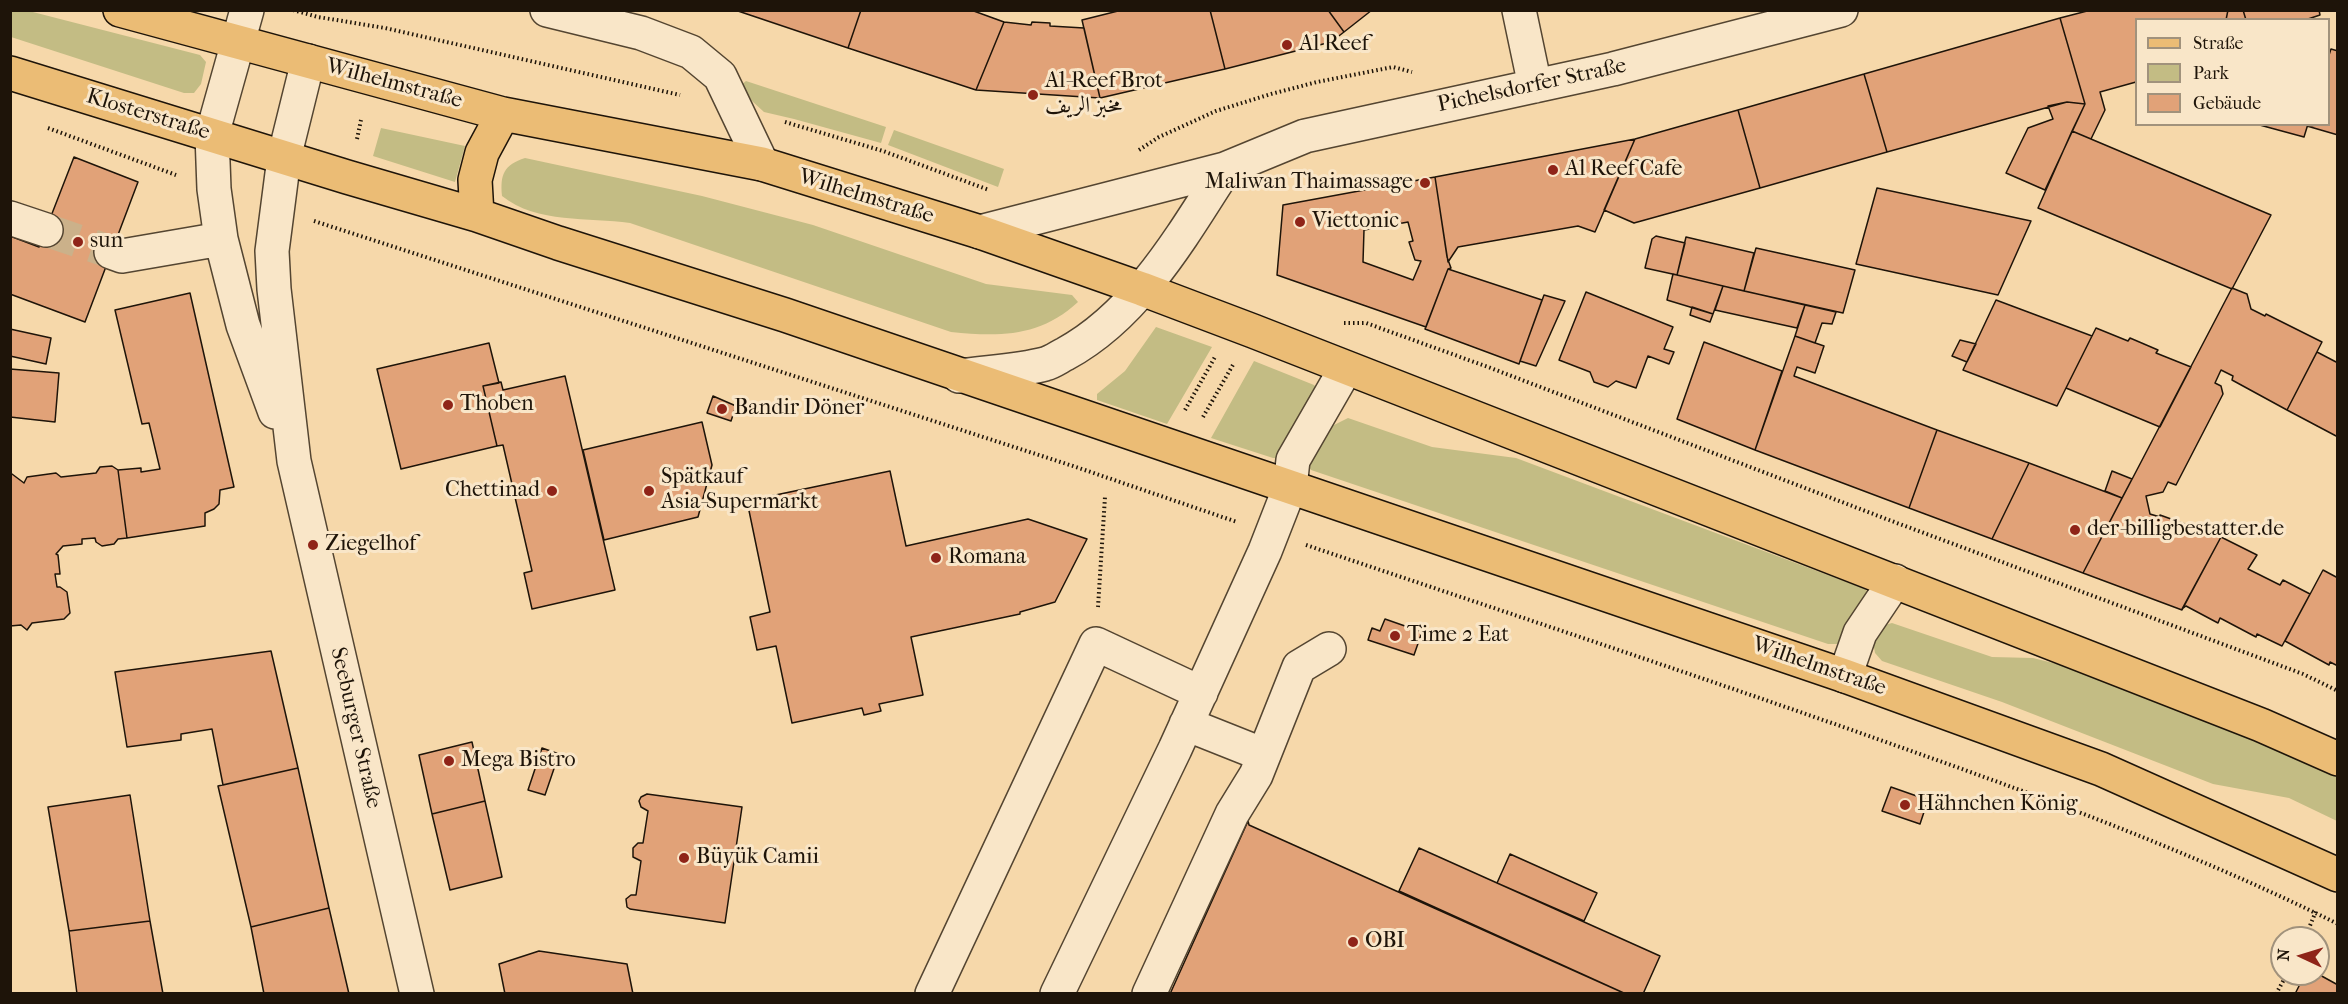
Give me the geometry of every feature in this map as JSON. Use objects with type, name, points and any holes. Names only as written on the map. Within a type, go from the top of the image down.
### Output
[{"type":"main road","points":[[120,10],[238,44],[308,61]]},
{"type":"main road","name":"Wilhelmstraße","points":[[308,61],[503,114],[762,164],[980,232],[1142,289],[1895,580],[2250,720],[2337,759]]},
{"type":"main road","name":"Klosterstraße","points":[[10,73],[284,158]]},
{"type":"main road","points":[[477,215],[475,180],[482,153],[503,114]]},
{"type":"main road","name":"Wilhelmstraße","points":[[284,158],[477,215],[785,315],[1845,676],[2101,769],[2337,875]]},
{"type":"street","points":[[212,135],[247,10]]},
{"type":"street","points":[[547,10],[640,33],[691,52],[720,76],[762,164]]},
{"type":"street","points":[[1519,10],[1535,86]]},
{"type":"street","name":"Pichelsdorfer Straße","points":[[980,232],[1225,169],[1305,136],[1689,51],[1841,10]]},
{"type":"street","name":"Wilhelmstraße","points":[[284,158],[308,61]]},
{"type":"street","name":"Seeburger Straße","points":[[212,135],[216,208],[221,239],[243,325],[294,461]]},
{"type":"street","name":"Seeburger Straße","points":[[284,158],[272,251],[274,289],[294,461],[417,993]]},
{"type":"street","points":[[959,376],[1047,364],[1081,345],[1142,289],[1181,236],[1225,169]]},
{"type":"street","points":[[10,218],[46,230]]},
{"type":"street","points":[[111,252],[122,256],[221,239]]},
{"type":"street","points":[[1058,993],[1201,693],[1272,534],[1290,487],[1293,460],[1346,368]]},
{"type":"street","points":[[1845,676],[1860,633],[1895,580]]},
{"type":"street","points":[[932,993],[1096,644],[1201,693]]},
{"type":"street","points":[[1149,993],[1232,814],[1256,775],[1299,667],[1329,649]]},
{"type":"street","points":[[1186,724],[1264,755]]},
{"type":"path","points":[[293,10],[318,17],[385,28],[682,95]]},
{"type":"path","points":[[356,141],[361,120]]},
{"type":"path","points":[[38,124],[178,176]]},
{"type":"path","points":[[794,125],[883,151],[999,193]]},
{"type":"path","points":[[334,227],[1076,467],[1837,725],[2067,807],[2201,861],[2337,924]]},
{"type":"path","points":[[1366,323],[2303,674],[2337,691]]},
{"type":"path","points":[[1181,417],[1219,349]]},
{"type":"path","points":[[1200,423],[1239,356]]},
{"type":"path","points":[[1140,489],[1143,483]]},
{"type":"path","points":[[1096,644],[1105,497]]},
{"type":"green space","points":[[11,10],[29,11],[200,55],[206,62],[201,84],[194,93],[184,93],[11,37]]},
{"type":"green space","points":[[746,81],[886,127],[881,143],[764,112],[752,101],[741,85]]},
{"type":"green space","points":[[381,128],[465,146],[455,182],[373,156]]},
{"type":"green space","points":[[894,130],[1004,169],[998,187],[888,145]]},
{"type":"green space","points":[[525,158],[702,196],[813,225],[986,284],[1072,295],[1078,302],[1064,314],[1049,322],[1019,332],[986,334],[951,332],[630,223],[564,218],[531,211],[516,205],[502,196],[503,176],[508,167]]},
{"type":"green space","points":[[1156,327],[1212,347],[1167,424],[1097,400],[1097,394],[1125,371]]},
{"type":"green space","points":[[1254,361],[1314,385],[1318,389],[1277,458],[1211,438]]},
{"type":"green space","points":[[1348,418],[1432,447],[1516,458],[1865,589],[1868,593],[1867,600],[1837,644],[1828,644],[1311,470],[1307,464],[1332,426]]},
{"type":"green space","points":[[1892,623],[1992,657],[2033,658],[2069,667],[2235,731],[2337,776],[2337,821],[2289,798],[2213,784],[2002,702],[1882,661],[1875,653],[1873,642],[1885,625]]},
{"type":"building","points":[[735,10],[861,10],[848,48]]},
{"type":"building","points":[[861,10],[971,10],[1004,22],[976,90],[848,48]]},
{"type":"building","points":[[1122,10],[1210,10],[1225,69],[1100,98],[1082,20]]},
{"type":"building","points":[[1210,10],[1328,10],[1344,32],[1331,42],[1225,69]]},
{"type":"building","points":[[1328,10],[1372,10],[1344,32]]},
{"type":"building","points":[[2091,10],[2228,10],[2226,18],[2135,18],[2135,82],[2100,92],[2105,110],[2091,139],[2072,131],[2085,104],[2060,18]]},
{"type":"building","points":[[2228,10],[2243,10],[2245,18],[2226,18]]},
{"type":"building","points":[[2243,10],[2319,10],[2320,15],[2311,18],[2245,18]]},
{"type":"building","points":[[2060,18],[2085,104],[2067,102],[1887,152],[1864,74]]},
{"type":"building","points":[[1004,22],[1031,25],[1032,22],[1050,23],[1050,26],[1084,28],[1100,98],[976,90]]},
{"type":"building","points":[[2331,49],[2338,51],[2338,135],[2307,126],[2330,126]]},
{"type":"building","points":[[1864,74],[1887,152],[1760,188],[1738,110]]},
{"type":"building","points":[[2067,102],[2085,104],[2045,190],[2006,173],[2028,128],[2053,119],[2048,106]]},
{"type":"building","points":[[1738,110],[1760,188],[1634,223],[1604,210],[1635,139]]},
{"type":"building","points":[[2263,126],[2307,126],[2304,137]]},
{"type":"building","points":[[2072,131],[2271,215],[2232,289],[2038,208]]},
{"type":"building","points":[[1635,139],[1595,232],[1578,226],[1458,247],[1448,262],[1435,177]]},
{"type":"building","name":"sun","points":[[74,157],[138,182],[85,322],[10,294],[10,236],[39,247]]},
{"type":"building","points":[[1435,177],[1447,257],[1451,268],[1448,269],[1426,327],[1277,275],[1283,205]],"holes":[[[1408,222],[1413,241],[1409,242],[1415,260],[1421,261],[1413,280],[1363,262],[1364,230]]]},
{"type":"building","points":[[1877,188],[2031,221],[1998,295],[1856,264]]},
{"type":"building","points":[[1656,236],[1685,243],[1677,275],[1645,268],[1652,239]]},
{"type":"building","points":[[1686,237],[1754,253],[1744,291],[1677,275]]},
{"type":"building","points":[[1756,248],[1855,270],[1843,313],[1744,291]]},
{"type":"building","points":[[1448,269],[1542,300],[1519,364],[1425,329]]},
{"type":"building","points":[[1673,274],[1723,286],[1713,314],[1667,300]]},
{"type":"building","points":[[1723,286],[1805,305],[1797,328],[1715,310]]},
{"type":"building","points":[[2232,288],[2247,294],[2251,309],[2322,342],[2287,410],[2232,380],[2233,376],[2221,370],[2215,383],[2221,386],[2223,394],[2176,485],[2168,482],[2163,492],[2146,496],[2150,514],[2160,517],[2160,515],[2221,537],[2182,610],[2083,573]]},
{"type":"building","points":[[1586,292],[1673,327],[1664,349],[1674,352],[1669,364],[1648,356],[1636,388],[1616,381],[1608,387],[1594,382],[1590,372],[1559,360]]},
{"type":"building","points":[[190,293],[234,487],[220,490],[219,504],[205,513],[205,526],[127,538],[118,470],[141,468],[141,472],[160,469],[149,423],[142,424],[115,310]]},
{"type":"building","points":[[1544,295],[1565,301],[1536,366],[1520,361]]},
{"type":"building","points":[[1996,300],[2092,336],[2057,406],[1963,370]]},
{"type":"building","points":[[1805,305],[1836,312],[1832,324],[1822,323],[1815,343],[1795,336]]},
{"type":"building","points":[[1692,307],[1713,314],[1710,322],[1690,315]]},
{"type":"building","points":[[2096,328],[2128,341],[2130,338],[2158,350],[2156,353],[2191,367],[2160,427],[2066,388]]},
{"type":"building","points":[[10,329],[51,338],[46,364],[10,356]]},
{"type":"building","points":[[1795,336],[1824,346],[1815,373],[1797,367],[1794,376],[1937,430],[1909,508],[1755,450]]},
{"type":"building","points":[[1960,340],[1976,344],[1967,362],[1952,356]]},
{"type":"building","points":[[1704,342],[1782,371],[1755,450],[1677,419]]},
{"type":"building","points":[[489,343],[499,383],[483,386],[497,446],[401,469],[377,369]]},
{"type":"building","points":[[2317,352],[2338,363],[2338,437],[2287,410]]},
{"type":"building","points":[[10,369],[59,373],[55,422],[10,417]]},
{"type":"building","points":[[565,376],[615,590],[532,609],[524,573],[532,571],[503,445],[497,446],[483,386],[501,382],[503,390]]},
{"type":"building","name":"Bandir Döner","points":[[713,396],[736,406],[731,421],[707,413]]},
{"type":"building","name":"Spätkauf Asia-Supermarkt","points":[[702,422],[712,465],[698,517],[604,540],[583,450]]},
{"type":"building","points":[[1937,430],[2029,463],[1992,539],[1909,508]]},
{"type":"building","points":[[2029,463],[2122,498],[2083,573],[1992,539]]},
{"type":"building","points":[[112,466],[118,470],[127,538],[102,546],[96,542],[95,538],[82,539],[82,544],[63,546],[56,554],[60,574],[55,574],[57,587],[67,592],[70,613],[64,619],[32,623],[27,630],[21,625],[10,626],[10,476],[12,474],[24,483],[27,477],[56,473],[61,477],[96,473],[100,467]]},
{"type":"building","points":[[890,471],[906,546],[1028,519],[1087,539],[1055,602],[1020,612],[1020,614],[911,637],[923,695],[879,704],[881,711],[864,715],[862,708],[792,723],[776,646],[757,650],[750,617],[770,612],[747,501]]},
{"type":"building","points":[[2112,471],[2132,479],[2122,498],[2105,491]]},
{"type":"building","points":[[2221,537],[2257,555],[2248,569],[2280,585],[2283,580],[2310,594],[2282,646],[2257,634],[2256,637],[2220,618],[2218,623],[2186,606],[2182,609]]},
{"type":"building","points":[[2323,570],[2338,578],[2338,666],[2330,662],[2329,665],[2285,641]]},
{"type":"building","name":"Time 2 Eat","points":[[1385,619],[1422,632],[1414,655],[1368,640],[1372,628],[1380,631]]},
{"type":"building","points":[[271,651],[298,768],[223,785],[212,729],[181,734],[181,740],[127,747],[115,672]]},
{"type":"building","points":[[472,742],[485,801],[432,814],[419,755]]},
{"type":"building","points":[[542,748],[559,754],[545,795],[528,790]]},
{"type":"building","points":[[298,768],[329,908],[251,927],[218,786]]},
{"type":"building","name":"Hähnchen König","points":[[1891,787],[1928,800],[1920,824],[1882,811]]},
{"type":"building","name":"Büyük Camii","points":[[647,794],[742,807],[725,923],[627,907],[626,899],[631,895],[636,895],[641,861],[633,857],[633,848],[638,843],[643,843],[648,811],[641,807],[639,801]]},
{"type":"building","points":[[130,795],[150,921],[69,931],[48,807]]},
{"type":"building","points":[[485,801],[502,877],[450,890],[432,814]]},
{"type":"building","name":"OBI","points":[[1248,821],[1249,825],[1626,994],[1170,994]]},
{"type":"building","points":[[1419,848],[1660,956],[1643,994],[1626,994],[1399,891]]},
{"type":"building","points":[[1510,854],[1597,893],[1584,921],[1497,883]]},
{"type":"building","points":[[329,908],[349,994],[264,994],[251,927]]},
{"type":"building","points":[[150,921],[163,994],[77,994],[69,931]]},
{"type":"building","points":[[539,951],[627,964],[633,994],[505,994],[499,964]]},
{"type":"building","points":[[2330,981],[2338,985],[2338,994],[2295,994],[2299,986],[2330,986]]},
{"type":"tunnel","points":[[46,230],[111,252]]},
{"type":"place","name":"Al Reef","points":[[1287,45]]},
{"type":"place","name":"Al-Reef Brot مخبز الريف","points":[[1033,95]]},
{"type":"place","name":"Al Reef Cafe","points":[[1553,170]]},
{"type":"place","name":"Maliwan Thaimassage","points":[[1425,183]]},
{"type":"place","name":"Viettonic","points":[[1300,222]]},
{"type":"place","name":"sun","points":[[78,242]]},
{"type":"place","name":"Thoben","points":[[448,405]]},
{"type":"place","name":"Bandir Döner","points":[[722,409]]},
{"type":"place","name":"Chettinad","points":[[552,491]]},
{"type":"place","name":"Spätkauf Asia-Supermarkt","points":[[649,491]]},
{"type":"place","name":"der-billigbestatter.de","points":[[2075,530]]},
{"type":"place","name":"Ziegelhof","points":[[313,545]]},
{"type":"place","name":"Romana","points":[[936,558]]},
{"type":"place","name":"Time 2 Eat","points":[[1395,636]]},
{"type":"place","name":"Mega Bistro","points":[[449,761]]},
{"type":"place","name":"Hähnchen König","points":[[1905,805]]},
{"type":"place","name":"Büyük Camii","points":[[684,858]]},
{"type":"place","name":"OBI","points":[[1353,942]]}]
